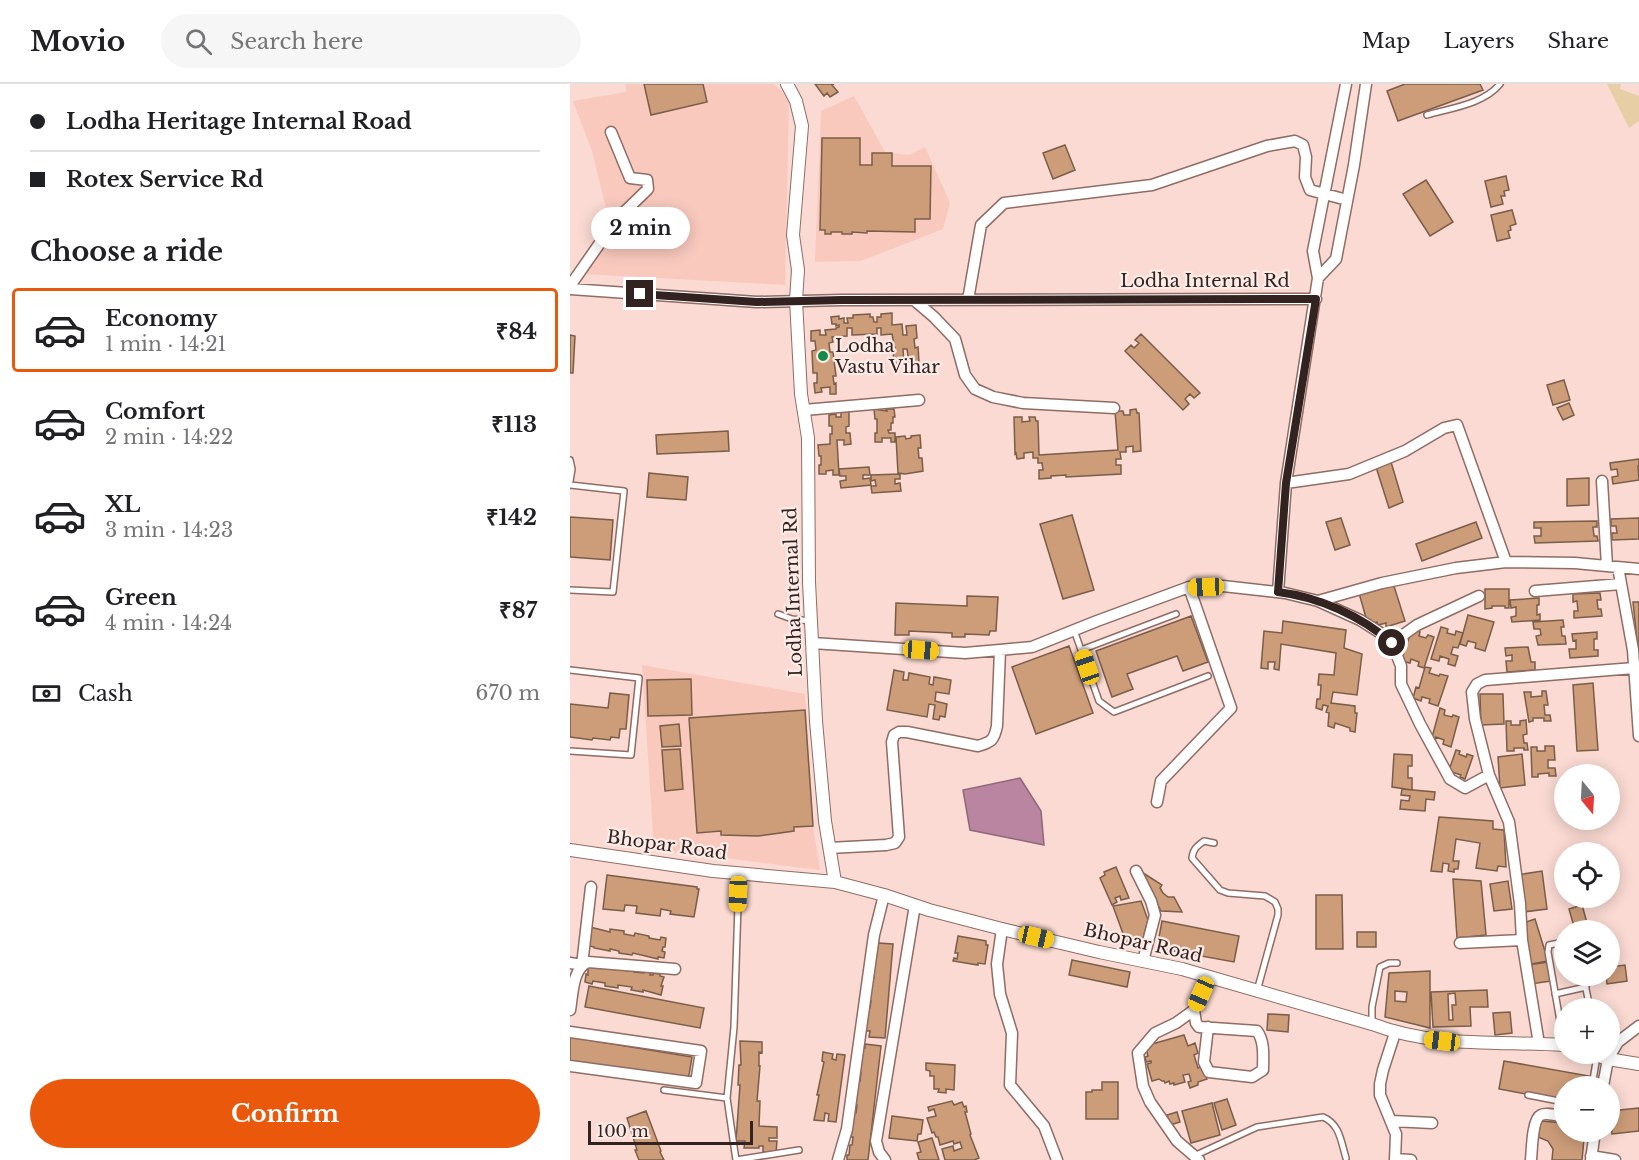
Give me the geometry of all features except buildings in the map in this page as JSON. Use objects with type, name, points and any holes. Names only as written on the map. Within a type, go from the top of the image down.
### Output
[{"type":"street","name":"Lodha Internal Rd","points":[[787,84],[796,101],[802,126],[793,235],[798,270],[796,300],[801,394],[808,438],[809,582],[816,721],[825,821],[835,882]]},
{"type":"street","points":[[1278,592],[1286,483],[1316,299],[1318,278],[1313,251],[1346,84]]},
{"type":"street","points":[[1318,278],[1335,259],[1354,165],[1366,84]]},
{"type":"street","points":[[611,132],[630,178],[647,180],[648,189],[616,220],[570,288],[757,302],[796,300]]},
{"type":"street","points":[[968,300],[981,225],[1004,203],[1152,184],[1267,146],[1295,141],[1303,145],[1305,177],[1310,190],[1347,200]]},
{"type":"street","name":"Lodha Internal Rd","points":[[796,300],[1316,299]]},
{"type":"street","points":[[914,300],[955,339],[965,375],[975,389],[993,398],[1023,403],[1114,408]]},
{"type":"street","points":[[804,410],[919,400]]},
{"type":"street","points":[[1286,483],[1349,474],[1405,451],[1444,428],[1457,425],[1506,562]]},
{"type":"street","points":[[1602,481],[1613,566],[1621,584],[1633,650],[1639,736]]},
{"type":"street","points":[[1318,601],[1382,582],[1456,568],[1506,562],[1575,563],[1639,569]]},
{"type":"street","points":[[1535,591],[1621,584]]},
{"type":"street","points":[[812,643],[965,653],[1032,647],[1189,587],[1223,586],[1278,592],[1318,601],[1360,620],[1392,643],[1401,666],[1401,684],[1449,779],[1465,788],[1489,775]]},
{"type":"street","points":[[1157,802],[1161,781],[1231,708],[1189,587]]},
{"type":"street","points":[[1392,643],[1417,625],[1479,596]]},
{"type":"street","points":[[829,848],[886,845],[895,843],[899,837],[892,742],[894,735],[907,732],[978,746],[990,743],[995,736],[997,726],[1000,650]]},
{"type":"street","points":[[1539,1044],[1522,940],[1520,904],[1509,822],[1489,775],[1475,719],[1472,692],[1477,684],[1485,680],[1634,668]]},
{"type":"street","name":"Bhopar Road","points":[[570,850],[713,871],[835,882],[1002,929],[1204,976],[1372,1024],[1395,1033],[1442,1041],[1505,1045],[1554,1045]]},
{"type":"street","points":[[1136,871],[1151,901],[1155,915],[1143,961]]},
{"type":"street","points":[[570,1010],[577,970],[582,964],[591,887]]},
{"type":"street","points":[[838,1160],[847,1129],[874,935],[884,895]]},
{"type":"street","points":[[885,1160],[879,1152],[876,1141],[915,905]]},
{"type":"street","points":[[1002,929],[997,964],[1000,994],[1012,1033],[1011,1085],[1044,1125],[1057,1160]]},
{"type":"street","points":[[1460,943],[1522,940]]},
{"type":"street","points":[[570,963],[588,962],[675,969]]},
{"type":"street","points":[[1196,1158],[1177,1142],[1150,1102],[1143,1086],[1138,1053],[1155,1033],[1176,1023],[1194,1010],[1201,994],[1204,976]]},
{"type":"street","points":[[1194,1010],[1199,1027],[1208,1027],[1257,1031],[1263,1044],[1263,1070],[1252,1077],[1209,1072],[1204,1062],[1208,1027]]},
{"type":"street","points":[[1620,1040],[1639,1026]]},
{"type":"street","points":[[570,1032],[701,1051],[696,1083],[570,1066]]},
{"type":"street","points":[[1395,1033],[1380,1084],[1380,1095],[1396,1134],[1395,1159],[1411,1160]]},
{"type":"street","points":[[1620,1060],[1639,1064]]},
{"type":"street","points":[[1531,1160],[1535,1122],[1544,1113],[1554,1115]]},
{"type":"street","points":[[1392,1121],[1432,1123]]},
{"type":"street","points":[[1593,1142],[1591,1158],[1615,1160]]},
{"type":"lane","points":[[1428,115],[1473,102],[1494,91],[1500,84]]},
{"type":"lane","points":[[570,460],[572,469],[570,483],[624,491],[613,592],[570,590]]},
{"type":"lane","points":[[778,614],[792,619],[811,621]]},
{"type":"lane","points":[[1081,650],[1176,614]]},
{"type":"lane","points":[[1074,630],[1099,701],[1114,712],[1208,676]]},
{"type":"lane","points":[[570,670],[639,678],[631,755],[570,751]]},
{"type":"lane","points":[[1214,843],[1204,841],[1196,846],[1192,858],[1220,890],[1228,893],[1265,896],[1275,902],[1278,909],[1257,991]]},
{"type":"lane","points":[[739,874],[734,1027],[727,1098],[736,1160],[799,1150]]},
{"type":"lane","points":[[1554,944],[1549,945],[1548,948],[1556,998]]},
{"type":"lane","points":[[1372,1024],[1372,1007],[1380,967],[1389,963],[1397,963]]},
{"type":"lane","points":[[1555,994],[1586,987],[1588,998]]},
{"type":"lane","points":[[664,1090],[727,1098]]},
{"type":"lane","points":[[1528,1095],[1554,1100]]},
{"type":"lane","points":[[1196,1158],[1257,1126],[1323,1117],[1331,1120],[1338,1129],[1346,1158]]},
{"type":"shaded area","points":[[626,84],[774,84],[789,99],[785,285],[583,274],[607,212],[592,151],[573,101],[626,92]]},
{"type":"shaded area","points":[[1607,84],[1621,84],[1620,89],[1639,96],[1639,121],[1629,128]]},
{"type":"shaded area","points":[[854,96],[885,152],[909,155],[925,147],[950,203],[943,229],[861,261],[815,262],[821,111]]},
{"type":"shaded area","points":[[642,665],[805,694],[813,826],[820,870],[654,849]]},
{"type":"shaded area","points":[[1020,778],[1041,811],[1044,845],[970,830],[963,790]]},
{"type":"place","name":"Lodha Vastu Vihar","points":[[823,356]]},
{"type":"route","points":[[640,294],[757,302],[1316,299],[1286,483],[1278,592],[1318,601],[1360,620],[1392,643]]}]
